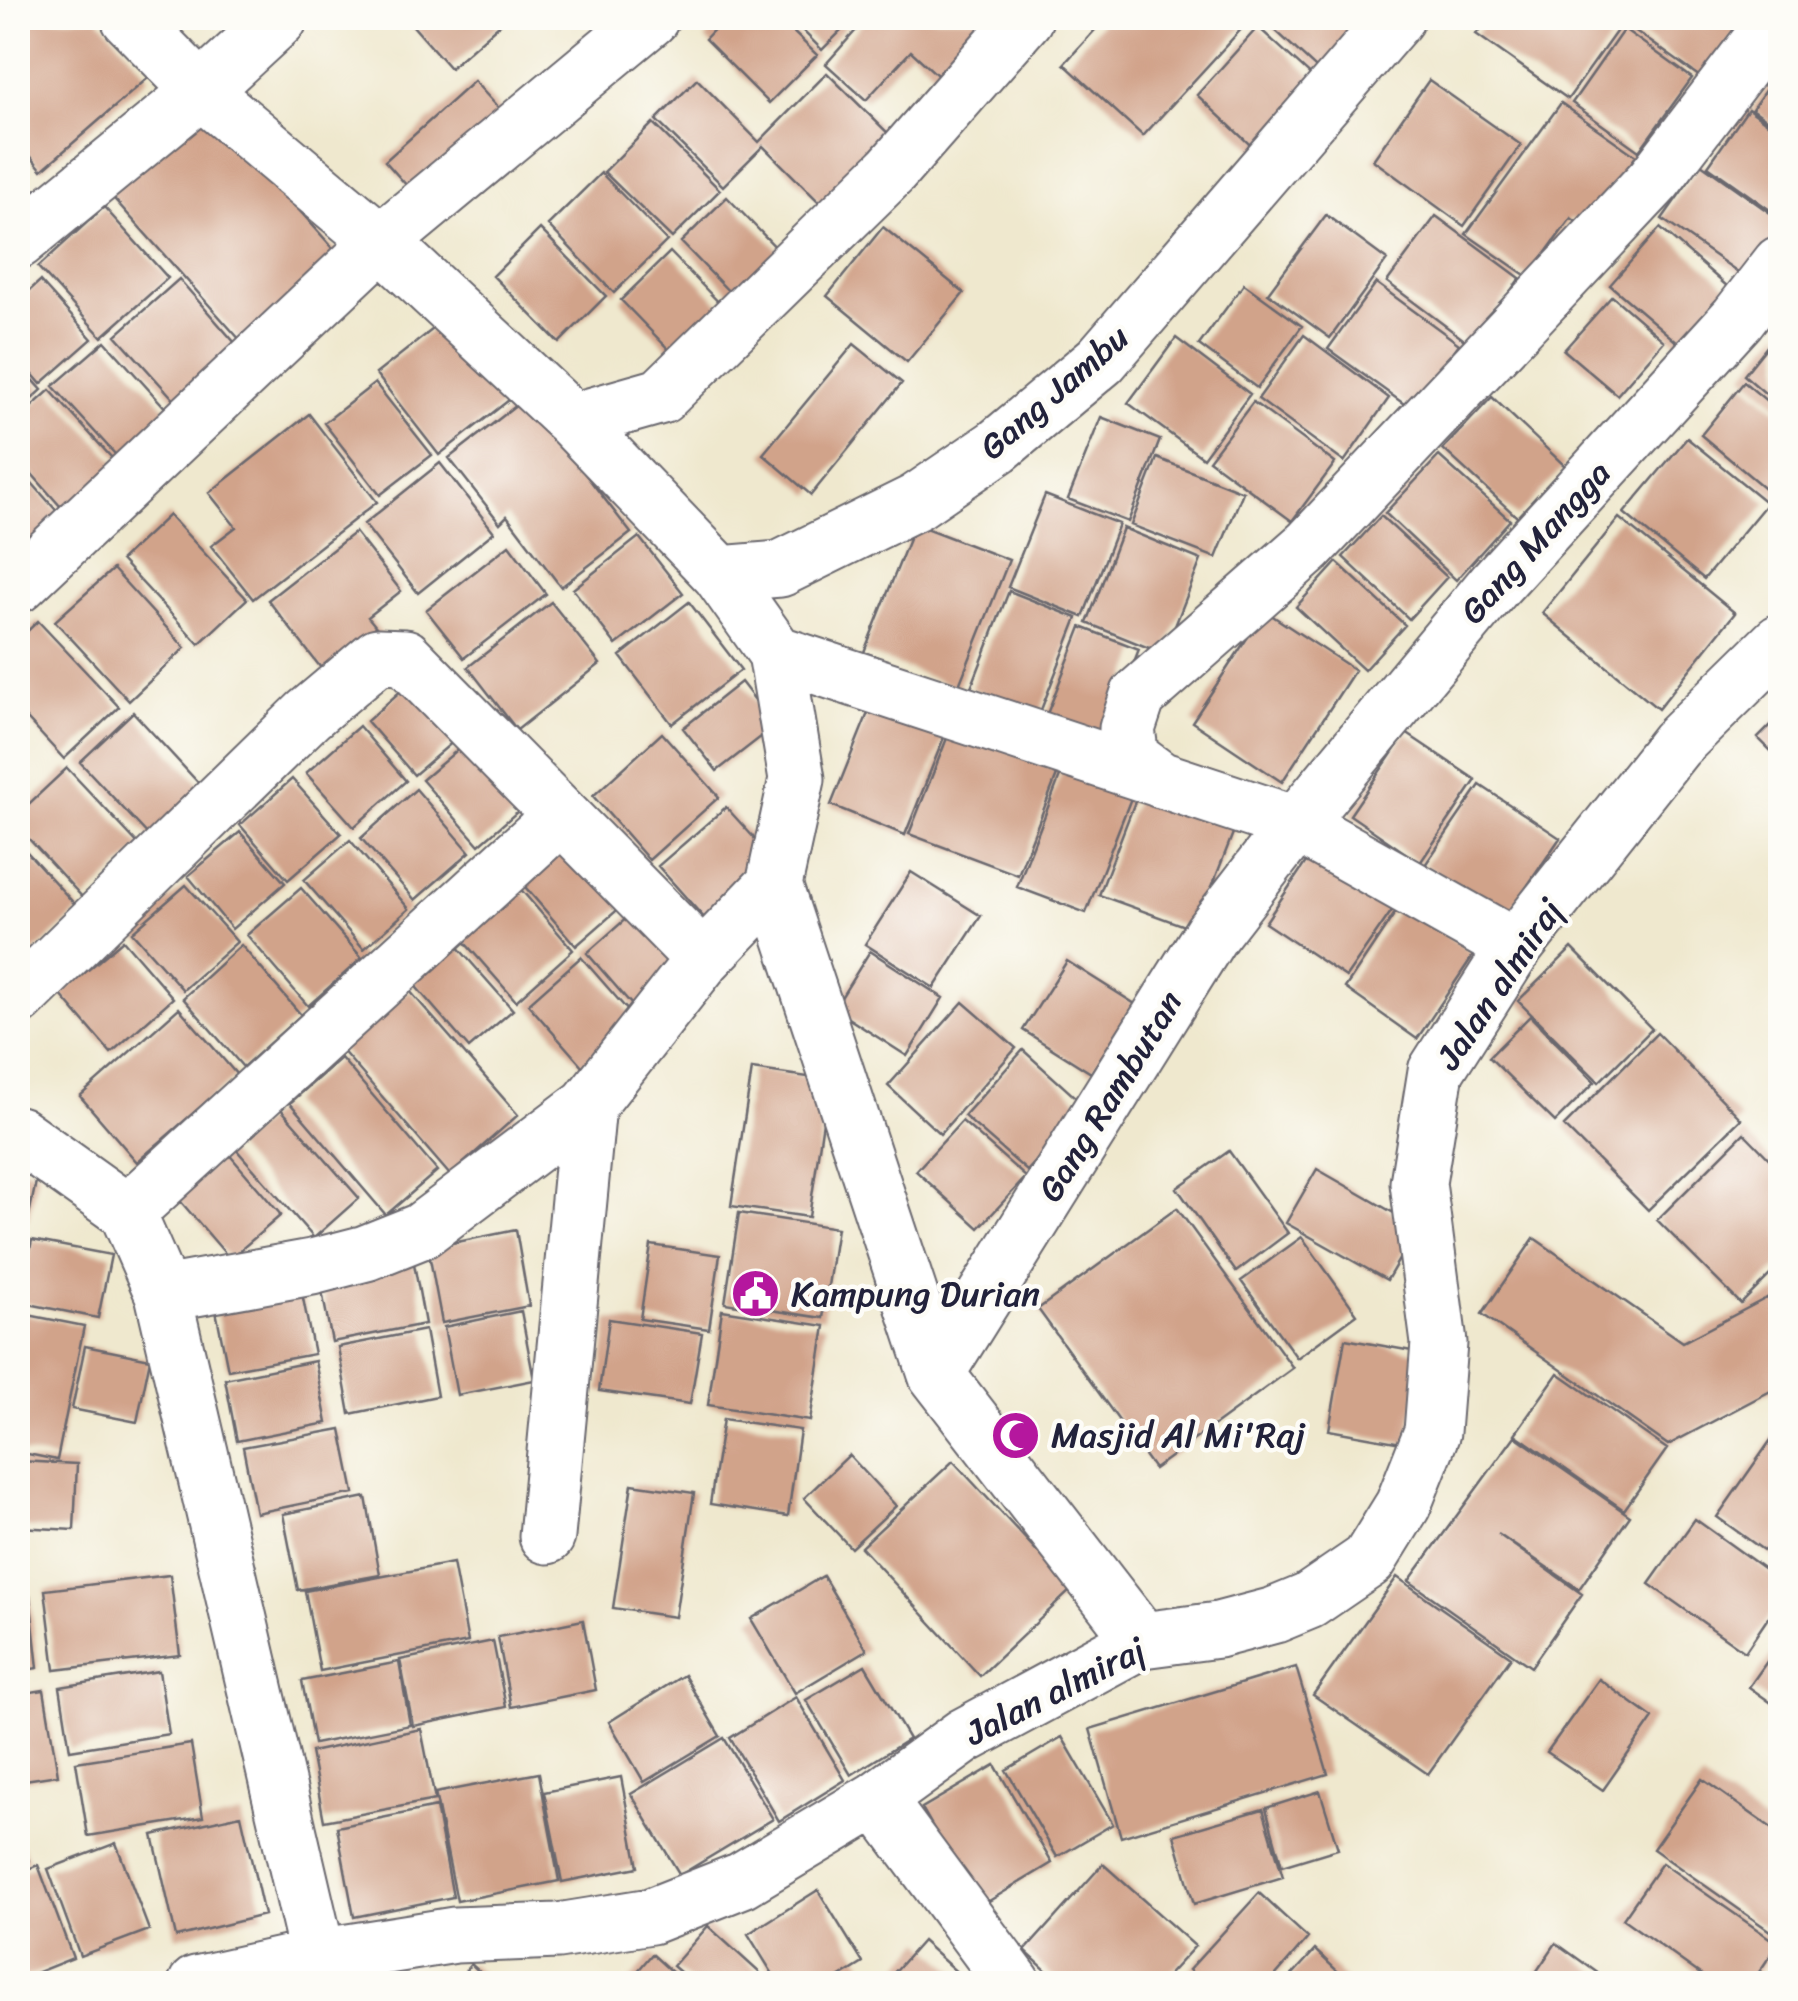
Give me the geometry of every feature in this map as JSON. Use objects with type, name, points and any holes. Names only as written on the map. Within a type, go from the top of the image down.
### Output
[{"type":"street","points":[[129,18],[202,91],[381,242],[573,421],[720,574],[776,653],[797,778],[774,885],[936,1374],[1142,1640]]},
{"type":"street","points":[[18,241],[202,91],[280,18]]},
{"type":"street","points":[[18,585],[381,242],[651,18]]},
{"type":"street","points":[[573,421],[661,396],[891,171],[1025,18]]},
{"type":"street","name":"Gang Jambu","points":[[720,574],[780,570],[916,502],[998,446],[1101,360],[1396,18]]},
{"type":"street","points":[[1160,780],[1131,758],[1127,729],[1138,696],[1323,532],[1654,180],[1778,18]]},
{"type":"street","name":"Gang Mangga","points":[[1296,824],[1495,584],[1738,318],[1780,264]]},
{"type":"street","name":"Jalan almiraj","points":[[196,1984],[318,1957],[454,1935],[558,1931],[651,1916],[742,1880],[877,1799],[964,1736],[1142,1640],[1218,1630],[1275,1615],[1309,1601],[1369,1560],[1404,1505],[1432,1432],[1439,1343],[1418,1183],[1436,1071],[1515,947],[1676,744],[1780,642]]},
{"type":"street","points":[[776,653],[1296,824],[1515,947]]},
{"type":"street","points":[[18,998],[294,728],[378,656],[405,657],[704,960]]},
{"type":"street","points":[[127,1212],[560,816]]},
{"type":"street","name":"Gang Rambutan","points":[[936,1374],[1212,933],[1296,824]]},
{"type":"street","points":[[163,1294],[366,1254],[422,1231],[588,1105],[704,960],[774,885]]},
{"type":"street","points":[[547,1536],[588,1105]]},
{"type":"street","points":[[18,1134],[127,1212],[163,1294],[318,1957]]},
{"type":"street","points":[[877,1799],[1014,1984]]},
{"type":"building","points":[[98,18],[149,77],[42,170],[18,141],[18,19]]},
{"type":"building","points":[[406,18],[507,18],[450,68]]},
{"type":"building","points":[[725,18],[779,18],[817,55],[769,103],[705,39]]},
{"type":"building","points":[[790,18],[854,18],[822,50]]},
{"type":"building","points":[[867,18],[988,18],[1000,28],[948,85],[911,51],[866,100],[826,64]]},
{"type":"building","points":[[1106,18],[1235,18],[1244,26],[1143,136],[1064,64]]},
{"type":"building","points":[[1382,18],[1327,78],[1264,20]]},
{"type":"building","points":[[1488,18],[1626,18],[1568,99],[1476,34]]},
{"type":"building","points":[[1637,18],[1746,18],[1703,79],[1630,27]]},
{"type":"building","points":[[1258,27],[1326,89],[1264,158],[1197,95]]},
{"type":"building","points":[[1624,29],[1692,78],[1639,151],[1572,103]]},
{"type":"building","points":[[1780,69],[1780,129],[1752,109]]},
{"type":"building","points":[[827,73],[901,146],[833,216],[763,146],[723,186],[656,120],[697,79],[759,142]]},
{"type":"building","points":[[1429,80],[1521,145],[1464,226],[1373,160]]},
{"type":"building","points":[[474,81],[514,125],[424,205],[385,161]]},
{"type":"building","points":[[1561,103],[1636,156],[1585,228],[1571,218],[1528,277],[1466,234]]},
{"type":"building","points":[[206,106],[348,265],[250,351],[109,193]]},
{"type":"building","points":[[1748,109],[1780,132],[1780,217],[1708,166]]},
{"type":"building","points":[[653,123],[720,190],[672,238],[604,172]]},
{"type":"building","points":[[1701,164],[1780,220],[1780,239],[1751,281],[1662,219]]},
{"type":"building","points":[[601,173],[667,241],[614,293],[548,225]]},
{"type":"building","points":[[727,197],[783,255],[737,300],[681,242]]},
{"type":"building","points":[[104,207],[168,278],[102,337],[38,267]]},
{"type":"building","points":[[1326,215],[1387,260],[1330,338],[1268,293]]},
{"type":"building","points":[[1436,216],[1520,278],[1471,345],[1387,282]]},
{"type":"building","points":[[883,227],[964,293],[907,362],[827,296]]},
{"type":"building","points":[[1660,228],[1728,287],[1679,344],[1610,285]]},
{"type":"building","points":[[540,229],[606,296],[559,343],[493,276]]},
{"type":"building","points":[[670,252],[726,310],[677,358],[621,300]]},
{"type":"building","points":[[179,279],[249,359],[187,414],[116,335]]},
{"type":"building","points":[[40,281],[92,339],[41,384],[18,357],[18,301]]},
{"type":"building","points":[[1376,283],[1459,344],[1411,409],[1328,349]]},
{"type":"building","points":[[1244,284],[1302,326],[1257,388],[1199,345]]},
{"type":"building","points":[[1612,296],[1664,341],[1617,395],[1564,350]]},
{"type":"building","points":[[447,318],[509,400],[439,455],[376,374]]},
{"type":"building","points":[[1780,330],[1780,406],[1744,375]]},
{"type":"building","points":[[1304,335],[1389,398],[1344,462],[1258,399]]},
{"type":"building","points":[[1176,338],[1250,394],[1203,458],[1128,403]]},
{"type":"building","points":[[105,341],[177,421],[126,466],[53,386]]},
{"type":"building","points":[[854,344],[902,383],[811,495],[763,454]]},
{"type":"building","points":[[18,363],[42,390],[18,412]]},
{"type":"building","points":[[1744,382],[1780,412],[1780,501],[1701,435]]},
{"type":"building","points":[[375,383],[432,455],[380,495],[324,423]]},
{"type":"building","points":[[50,390],[121,468],[68,515],[18,458],[18,419]]},
{"type":"building","points":[[1492,397],[1565,466],[1517,517],[1443,449]]},
{"type":"building","points":[[526,398],[631,533],[561,587],[507,516],[500,523],[449,458]]},
{"type":"building","points":[[1253,402],[1335,463],[1292,521],[1209,460]]},
{"type":"building","points":[[309,414],[377,502],[253,599],[211,546],[236,527],[209,493]]},
{"type":"building","points":[[1101,417],[1160,440],[1128,522],[1068,499]]},
{"type":"building","points":[[1687,438],[1767,503],[1704,579],[1624,513]]},
{"type":"building","points":[[1439,456],[1510,520],[1456,580],[1385,513]]},
{"type":"building","points":[[1157,458],[1243,492],[1216,558],[1131,525]]},
{"type":"building","points":[[440,463],[494,532],[418,593],[364,524]]},
{"type":"building","points":[[18,467],[69,525],[18,572]]},
{"type":"building","points":[[1045,495],[1119,524],[1083,617],[1008,587]]},
{"type":"building","points":[[169,515],[247,599],[199,644],[121,560]]},
{"type":"building","points":[[1381,516],[1447,577],[1409,619],[1343,557]]},
{"type":"building","points":[[1619,518],[1735,613],[1658,709],[1542,613]]},
{"type":"building","points":[[915,524],[1009,560],[958,688],[864,652]]},
{"type":"building","points":[[1123,528],[1201,560],[1164,654],[1087,623]]},
{"type":"building","points":[[355,532],[401,591],[368,617],[390,644],[335,686],[268,600]]},
{"type":"building","points":[[639,537],[683,593],[616,645],[573,589]]},
{"type":"building","points":[[509,545],[546,594],[464,658],[426,610]]},
{"type":"building","points":[[1337,562],[1405,625],[1364,670],[1296,607]]},
{"type":"building","points":[[113,569],[185,648],[129,701],[55,621]]},
{"type":"building","points":[[1009,591],[1077,618],[1039,715],[971,688]]},
{"type":"building","points":[[551,602],[600,664],[517,730],[468,667]]},
{"type":"building","points":[[689,602],[741,670],[672,724],[620,656]]},
{"type":"building","points":[[1265,611],[1355,670],[1282,782],[1192,722]]},
{"type":"building","points":[[38,621],[119,707],[64,759],[18,709],[18,640]]},
{"type":"building","points":[[1081,627],[1139,649],[1105,737],[1047,714]]},
{"type":"building","points":[[414,679],[462,734],[414,775],[367,721]]},
{"type":"building","points":[[741,682],[775,726],[717,771],[683,728]]},
{"type":"building","points":[[876,693],[950,722],[905,835],[831,805]]},
{"type":"building","points":[[133,712],[204,789],[152,839],[80,762]]},
{"type":"building","points":[[1780,716],[1780,760],[1758,738]]},
{"type":"building","points":[[359,726],[406,781],[354,827],[306,773]]},
{"type":"building","points":[[951,728],[1059,770],[1018,875],[909,834]]},
{"type":"building","points":[[662,733],[719,797],[649,860],[593,796]]},
{"type":"building","points":[[1406,733],[1476,780],[1420,863],[1350,815]]},
{"type":"building","points":[[475,735],[532,799],[479,845],[422,780]]},
{"type":"building","points":[[1064,766],[1133,793],[1086,913],[1017,887]]},
{"type":"building","points":[[67,768],[141,847],[85,900],[18,827],[18,814]]},
{"type":"building","points":[[292,779],[341,834],[288,880],[240,825]]},
{"type":"building","points":[[1480,785],[1560,838],[1504,920],[1425,865]]},
{"type":"building","points":[[416,789],[470,852],[415,900],[361,838]]},
{"type":"building","points":[[1139,791],[1235,828],[1195,930],[1099,895]]},
{"type":"building","points":[[726,807],[775,861],[707,921],[658,866]]},
{"type":"building","points":[[566,827],[630,899],[576,946],[514,874]]},
{"type":"building","points":[[240,832],[285,883],[232,929],[188,876]]},
{"type":"building","points":[[350,840],[409,909],[364,949],[304,880]]},
{"type":"building","points":[[18,842],[80,910],[32,954],[18,938]]},
{"type":"building","points":[[1312,853],[1393,909],[1346,977],[1265,923]]},
{"type":"building","points":[[911,872],[981,916],[934,988],[865,944]]},
{"type":"building","points":[[511,878],[573,950],[516,1001],[453,929]]},
{"type":"building","points":[[186,885],[237,942],[183,990],[132,932]]},
{"type":"building","points":[[301,888],[362,958],[308,1006],[247,935]]},
{"type":"building","points":[[1401,904],[1474,954],[1417,1039],[1345,988]]},
{"type":"building","points":[[638,908],[690,968],[639,1013],[587,953]]},
{"type":"building","points":[[123,940],[173,998],[111,1053],[60,994]]},
{"type":"building","points":[[455,944],[513,1010],[469,1048],[411,981]]},
{"type":"building","points":[[241,945],[301,1015],[243,1067],[183,998]]},
{"type":"building","points":[[1572,948],[1652,1029],[1599,1082],[1518,1001]]},
{"type":"building","points":[[870,951],[943,998],[907,1056],[834,1009]]},
{"type":"building","points":[[581,957],[636,1020],[583,1067],[528,1004]]},
{"type":"building","points":[[1067,961],[1135,1004],[1091,1073],[1023,1030]]},
{"type":"building","points":[[409,990],[518,1115],[450,1175],[341,1049]]},
{"type":"building","points":[[963,1002],[1016,1048],[940,1134],[888,1086]]},
{"type":"building","points":[[179,1008],[237,1075],[137,1162],[80,1096]]},
{"type":"building","points":[[1530,1016],[1595,1082],[1555,1122],[1489,1057]]},
{"type":"building","points":[[1657,1033],[1741,1119],[1648,1210],[1564,1126]]},
{"type":"building","points":[[1023,1050],[1085,1106],[1027,1171],[964,1116]]},
{"type":"building","points":[[341,1058],[437,1171],[386,1215],[290,1103]]},
{"type":"building","points":[[752,1069],[829,1080],[809,1217],[731,1206]]},
{"type":"building","points":[[280,1108],[359,1198],[314,1238],[235,1148]]},
{"type":"building","points":[[962,1121],[1026,1177],[979,1228],[916,1171]]},
{"type":"building","points":[[1744,1133],[1780,1170],[1780,1265],[1741,1304],[1657,1220]]},
{"type":"building","points":[[1229,1151],[1288,1233],[1236,1272],[1177,1188]]},
{"type":"building","points":[[227,1152],[281,1215],[230,1259],[176,1196]]},
{"type":"building","points":[[18,1168],[38,1172],[28,1220],[18,1218]]},
{"type":"building","points":[[1317,1169],[1418,1227],[1387,1280],[1286,1223]]},
{"type":"building","points":[[1177,1208],[1293,1368],[1154,1469],[1038,1309]]},
{"type":"building","points":[[739,1213],[837,1228],[823,1318],[725,1303]]},
{"type":"building","points":[[516,1230],[529,1306],[442,1323],[428,1248]]},
{"type":"building","points":[[1302,1237],[1357,1314],[1297,1358],[1241,1281]]},
{"type":"building","points":[[1534,1238],[1683,1342],[1780,1291],[1780,1386],[1668,1445],[1482,1314]]},
{"type":"building","points":[[32,1240],[111,1255],[98,1318],[19,1302]]},
{"type":"building","points":[[651,1245],[720,1255],[709,1329],[640,1319]]},
{"type":"building","points":[[413,1258],[425,1324],[332,1342],[319,1276]]},
{"type":"building","points":[[300,1283],[314,1354],[228,1370],[214,1301]]},
{"type":"building","points":[[722,1310],[825,1326],[810,1421],[708,1405]]},
{"type":"building","points":[[521,1311],[534,1380],[457,1395],[444,1327]]},
{"type":"building","points":[[18,1313],[84,1326],[57,1460],[18,1452]]},
{"type":"building","points":[[609,1319],[702,1333],[690,1404],[599,1391]]},
{"type":"building","points":[[425,1330],[437,1396],[350,1414],[338,1347]]},
{"type":"building","points":[[1345,1339],[1423,1353],[1407,1444],[1329,1430]]},
{"type":"building","points":[[85,1346],[150,1359],[137,1422],[72,1409]]},
{"type":"building","points":[[315,1361],[327,1423],[237,1441],[225,1379]]},
{"type":"building","points":[[1558,1373],[1667,1449],[1624,1510],[1515,1434]]},
{"type":"building","points":[[723,1419],[800,1430],[788,1516],[710,1504]]},
{"type":"building","points":[[1780,1427],[1780,1562],[1717,1517]]},
{"type":"building","points":[[341,1429],[354,1493],[256,1513],[243,1447]]},
{"type":"building","points":[[1515,1436],[1630,1516],[1579,1589],[1498,1534],[1582,1594],[1531,1667],[1409,1581]]},
{"type":"building","points":[[849,1455],[896,1506],[851,1548],[804,1498]]},
{"type":"building","points":[[18,1461],[77,1464],[74,1530],[18,1527]]},
{"type":"building","points":[[953,1461],[1072,1589],[980,1676],[861,1547]]},
{"type":"building","points":[[632,1484],[694,1493],[675,1617],[613,1608]]},
{"type":"building","points":[[366,1497],[380,1575],[298,1590],[283,1514]]},
{"type":"building","points":[[1695,1519],[1780,1580],[1780,1600],[1745,1652],[1649,1584]]},
{"type":"building","points":[[453,1563],[468,1642],[320,1671],[305,1591]]},
{"type":"building","points":[[170,1575],[180,1655],[55,1670],[45,1590]]},
{"type":"building","points":[[823,1576],[867,1650],[795,1693],[751,1619]]},
{"type":"building","points":[[1397,1577],[1511,1657],[1428,1774],[1313,1695]]},
{"type":"building","points":[[30,1596],[38,1668],[18,1671],[18,1598]]},
{"type":"building","points":[[583,1620],[596,1690],[511,1707],[498,1637]]},
{"type":"building","points":[[493,1641],[506,1707],[413,1726],[400,1660]]},
{"type":"building","points":[[1780,1643],[1780,1709],[1749,1687]]},
{"type":"building","points":[[399,1662],[410,1725],[314,1744],[302,1681]]},
{"type":"building","points":[[865,1665],[909,1739],[851,1775],[806,1700]]},
{"type":"building","points":[[1296,1667],[1328,1774],[1121,1837],[1090,1729]]},
{"type":"building","points":[[159,1671],[169,1734],[70,1750],[60,1687]]},
{"type":"building","points":[[684,1675],[720,1736],[644,1782],[609,1722]]},
{"type":"building","points":[[1599,1679],[1653,1718],[1603,1790],[1547,1752]]},
{"type":"building","points":[[44,1690],[58,1775],[18,1781],[18,1694]]},
{"type":"building","points":[[796,1697],[845,1780],[779,1821],[730,1738]]},
{"type":"building","points":[[421,1729],[435,1800],[324,1821],[311,1752]]},
{"type":"building","points":[[1062,1737],[1113,1824],[1057,1857],[1006,1770]]},
{"type":"building","points":[[724,1738],[773,1819],[680,1875],[631,1794]]},
{"type":"building","points":[[191,1744],[203,1817],[88,1836],[76,1762]]},
{"type":"building","points":[[995,1765],[1052,1863],[979,1907],[922,1808]]},
{"type":"building","points":[[539,1773],[559,1881],[457,1901],[435,1793]]},
{"type":"building","points":[[621,1777],[638,1867],[562,1882],[544,1792]]},
{"type":"building","points":[[1702,1779],[1780,1834],[1780,1938],[1653,1849]]},
{"type":"building","points":[[1320,1791],[1338,1849],[1282,1866],[1266,1808]]},
{"type":"building","points":[[436,1807],[453,1897],[354,1917],[337,1827]]},
{"type":"building","points":[[1263,1809],[1283,1877],[1194,1904],[1174,1835]]},
{"type":"building","points":[[241,1815],[264,1915],[176,1937],[153,1835]]},
{"type":"building","points":[[18,1833],[29,1861],[18,1866]]},
{"type":"building","points":[[116,1843],[149,1930],[80,1956],[48,1869]]},
{"type":"building","points":[[1662,1863],[1778,1944],[1751,1984],[1714,1984],[1623,1919]]},
{"type":"building","points":[[1103,1864],[1195,1946],[1160,1984],[1061,1984],[1025,1951]]},
{"type":"building","points":[[38,1865],[73,1958],[18,1980],[18,1873]]},
{"type":"building","points":[[818,1890],[863,1963],[829,1984],[779,1984],[748,1934]]},
{"type":"building","points":[[1259,1893],[1308,1938],[1268,1984],[1204,1984],[1189,1970]]},
{"type":"building","points":[[708,1926],[772,1984],[694,1984],[673,1966]]},
{"type":"building","points":[[922,1941],[970,1984],[884,1984]]},
{"type":"building","points":[[1556,1943],[1613,1984],[1528,1984]]},
{"type":"building","points":[[1315,1950],[1351,1984],[1284,1984]]},
{"type":"building","points":[[652,1954],[685,1984],[627,1984]]},
{"type":"building","points":[[471,1964],[493,1984],[454,1984]]},
{"type":"place","name":"Kampung Durian","points":[[756,1294]]},
{"type":"place","name":"Masjid Al Mi'Raj","points":[[1016,1435]]}]
